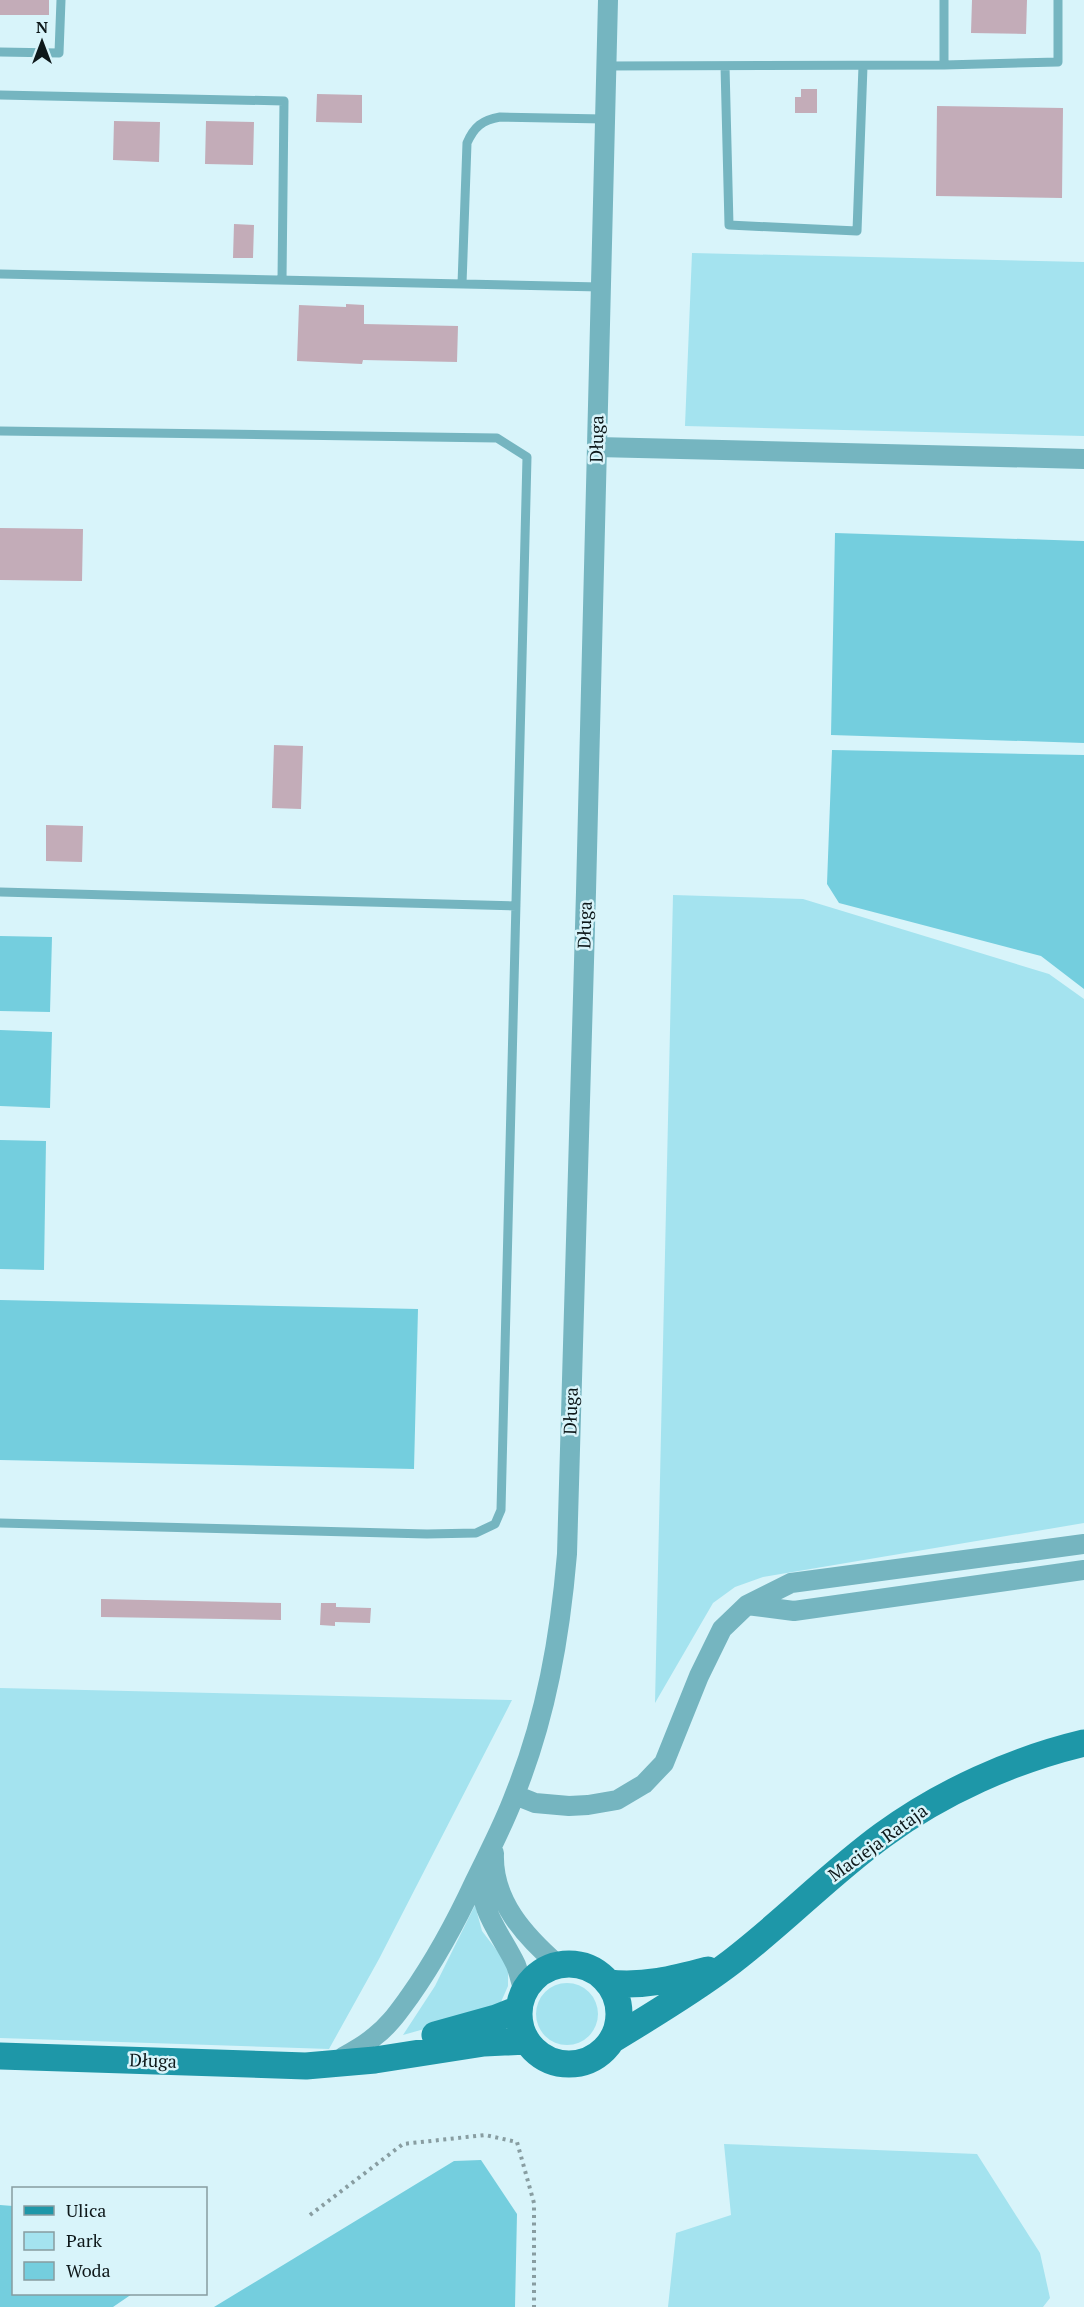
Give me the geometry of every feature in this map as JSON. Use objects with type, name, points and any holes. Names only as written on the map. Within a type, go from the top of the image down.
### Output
[{"type":"main road","name":"Macieja Rataja","points":[[612,2040],[727,1965],[883,1834],[942,1797],[995,1773],[1065,1747],[1084,1743]]},
{"type":"main road","points":[[572,1964],[586,1966],[609,1983],[616,1996],[619,2011],[618,2026],[612,2040],[601,2052],[586,2061],[570,2064],[553,2061],[538,2053],[527,2041],[520,2026],[521,2001],[538,1974],[558,1965],[572,1964]]},
{"type":"main road","name":"Macieja Rataja","points":[[609,1983],[654,1984],[727,1965]]},
{"type":"main road","name":"Długa","points":[[306,2066],[458,2030],[521,2001]]},
{"type":"main road","name":"Długa","points":[[0,2056],[306,2066],[375,2060],[484,2043],[527,2041]]},
{"type":"street","name":"Długa","points":[[344,2057],[375,2037],[392,2020],[432,1965],[455,1924],[515,1795],[538,1730],[554,1667],[562,1616],[567,1554],[586,892],[608,0]]},
{"type":"street","points":[[597,447],[1084,459]]},
{"type":"street","points":[[515,1795],[535,1803],[588,1806],[617,1800],[644,1784],[664,1763],[699,1676],[722,1629],[747,1605],[791,1583],[1084,1544]]},
{"type":"street","points":[[747,1605],[794,1611],[1084,1570]]},
{"type":"street","name":"Długa","points":[[495,1839],[494,1865],[497,1884],[504,1902],[519,1927],[558,1965]]},
{"type":"street","name":"Długa","points":[[495,1839],[483,1875],[482,1892],[484,1904],[517,1967],[521,2001]]},
{"type":"lane","points":[[0,52],[59,53],[61,0]]},
{"type":"lane","points":[[944,0],[944,65]]},
{"type":"lane","points":[[606,66],[863,66],[1058,62],[1058,0]]},
{"type":"lane","points":[[725,66],[729,225],[857,231],[863,66]]},
{"type":"lane","points":[[0,94],[284,101],[282,280]]},
{"type":"lane","points":[[462,284],[467,143],[478,125],[500,117],[604,119]]},
{"type":"lane","points":[[0,274],[600,287]]},
{"type":"lane","points":[[0,431],[497,438],[527,457],[501,1510],[495,1524],[476,1533],[427,1534],[0,1523]]},
{"type":"lane","points":[[0,892],[516,906]]},
{"type":"path","points":[[310,2215],[403,2144],[485,2135],[517,2142],[534,2203],[534,2307]]},
{"type":"green space","points":[[692,253],[1084,262],[1084,436],[685,426]]},
{"type":"green space","points":[[673,895],[803,899],[1049,974],[1084,999],[1084,1523],[763,1577],[735,1587],[713,1603],[655,1703]]},
{"type":"green space","points":[[0,1688],[512,1700],[379,1959],[329,2049],[0,2038]]},
{"type":"green space","points":[[475,1905],[482,1931],[508,1965],[508,1986],[501,2002],[481,2013],[403,2035],[435,1986]]},
{"type":"green space","points":[[567,1983],[584,1988],[589,1992],[593,1997],[598,2014],[593,2031],[589,2036],[584,2040],[567,2045],[550,2040],[545,2036],[541,2031],[536,2014],[541,1997],[545,1992],[550,1988]]},
{"type":"green space","points":[[724,2144],[977,2154],[1040,2253],[1050,2298],[1043,2307],[668,2307],[676,2233],[731,2215]]},
{"type":"water","points":[[835,533],[1084,541],[1084,743],[831,735]]},
{"type":"water","points":[[832,750],[1084,755],[1084,989],[1041,956],[839,903],[827,884]]},
{"type":"water","points":[[0,936],[52,937],[50,1012],[0,1011]]},
{"type":"water","points":[[0,1030],[52,1032],[50,1108],[0,1106]]},
{"type":"water","points":[[0,1140],[46,1141],[44,1270],[0,1269]]},
{"type":"water","points":[[0,1300],[418,1309],[414,1469],[0,1460]]},
{"type":"water","points":[[481,2160],[517,2214],[515,2307],[214,2307],[454,2161]]},
{"type":"water","points":[[0,2205],[12,2206],[12,2295],[131,2295],[113,2307],[0,2307]]},
{"type":"building","points":[[0,0],[49,0],[49,15],[0,15]]},
{"type":"building","points":[[972,0],[1027,0],[1026,34],[971,33]]},
{"type":"building","points":[[801,89],[817,89],[817,113],[795,113],[795,97],[801,97]]},
{"type":"building","points":[[317,94],[362,95],[362,123],[316,122]]},
{"type":"building","points":[[937,106],[1063,108],[1062,198],[936,196]]},
{"type":"building","points":[[114,121],[160,122],[159,162],[113,160]]},
{"type":"building","points":[[206,121],[254,122],[253,165],[205,164]]},
{"type":"building","points":[[234,224],[254,225],[253,258],[233,258]]},
{"type":"building","points":[[346,304],[364,305],[364,324],[458,326],[457,362],[363,360],[362,364],[297,361],[299,305],[346,307]]},
{"type":"building","points":[[0,528],[83,529],[82,581],[0,580]]},
{"type":"building","points":[[274,745],[303,746],[301,809],[272,808]]},
{"type":"building","points":[[46,825],[83,826],[82,862],[46,861]]},
{"type":"building","points":[[101,1599],[281,1603],[281,1620],[101,1617]]},
{"type":"building","points":[[321,1603],[336,1603],[336,1607],[371,1608],[370,1623],[335,1622],[335,1626],[320,1625]]}]
